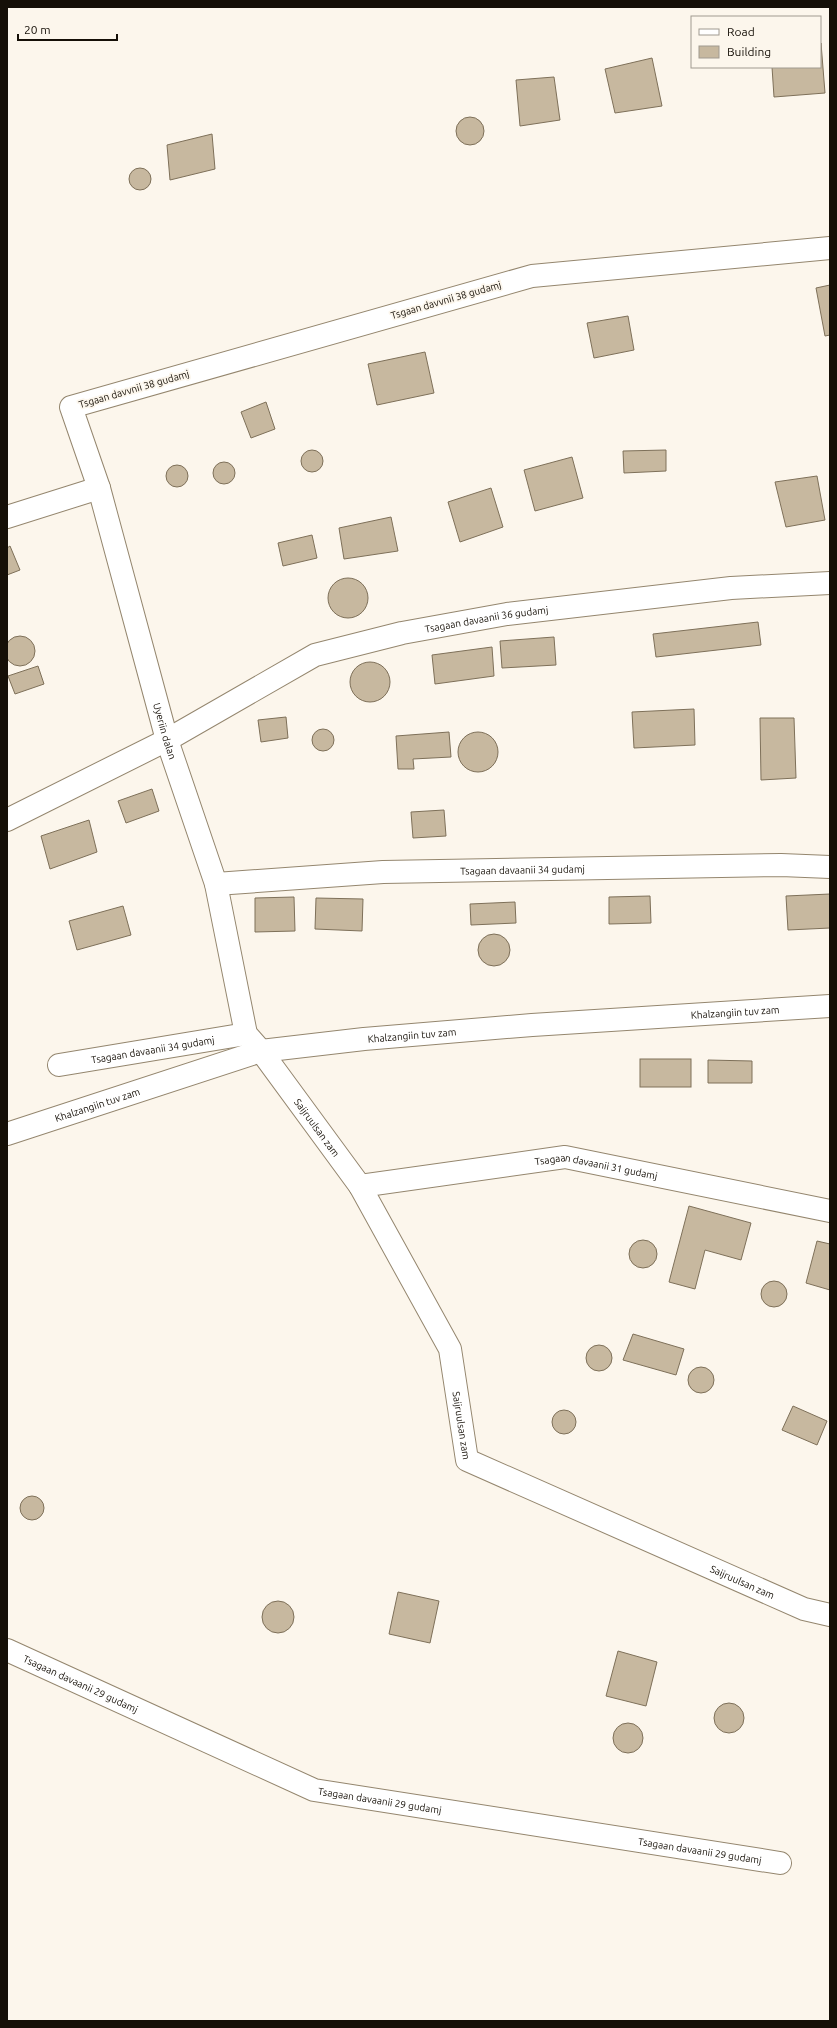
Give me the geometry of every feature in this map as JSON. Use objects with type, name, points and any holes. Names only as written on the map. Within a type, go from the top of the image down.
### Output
[{"type":"street","name":"Tsgaan davvnii 38 gudamj","points":[[71,407],[532,276],[830,248]]},
{"type":"street","name":"Uyeriin dalan","points":[[71,407],[99,488],[167,740],[216,884],[246,1034]]},
{"type":"street","points":[[7,517],[99,488]]},
{"type":"street","name":"Tsagaan davaanii 36 gudamj","points":[[167,740],[315,655],[402,633],[507,614],[732,588],[830,583]]},
{"type":"street","points":[[7,820],[167,740]]},
{"type":"street","name":"Tsagaan davaanii 34 gudamj","points":[[216,884],[383,872],[781,865],[830,867]]},
{"type":"street","name":"Khalzangiin tuv zam","points":[[7,1134],[261,1051],[364,1039],[532,1024],[830,1006]]},
{"type":"street","points":[[246,1034],[261,1051]]},
{"type":"street","name":"Tsagaan davaanii 34 gudamj","points":[[59,1065],[246,1034]]},
{"type":"street","name":"Saijruulsan zam","points":[[261,1051],[360,1186],[450,1349],[467,1460],[804,1609],[830,1615]]},
{"type":"street","name":"Tsagaan davaanii 31 gudamj","points":[[360,1186],[565,1157],[830,1211]]},
{"type":"street","name":"Tsagaan davaanii 29 gudamj","points":[[7,1650],[314,1790],[780,1863]]},
{"type":"building","points":[[821,43],[825,93],[774,97],[772,68],[821,68]]},
{"type":"building","points":[[652,58],[662,106],[615,113],[605,69]]},
{"type":"building","points":[[554,77],[560,120],[520,126],[516,80]]},
{"type":"building","points":[[470,117],[480,121],[484,131],[480,141],[470,145],[460,141],[456,131],[460,121]]},
{"type":"building","points":[[212,134],[215,169],[170,180],[167,145]]},
{"type":"building","points":[[140,168],[148,171],[151,179],[148,187],[140,190],[132,187],[129,179],[132,171]]},
{"type":"building","points":[[830,285],[830,335],[825,336],[816,288]]},
{"type":"building","points":[[628,316],[634,350],[594,358],[587,323]]},
{"type":"building","points":[[425,352],[434,393],[377,405],[368,364]]},
{"type":"building","points":[[266,402],[275,429],[251,438],[241,412]]},
{"type":"building","points":[[312,450],[320,453],[323,461],[320,469],[312,472],[304,469],[301,461],[304,453]]},
{"type":"building","points":[[666,450],[666,471],[624,473],[623,451]]},
{"type":"building","points":[[572,457],[583,498],[535,511],[524,470]]},
{"type":"building","points":[[224,462],[232,465],[235,473],[232,481],[224,484],[216,481],[213,473],[216,465]]},
{"type":"building","points":[[177,465],[185,468],[188,476],[185,484],[177,487],[169,484],[166,476],[169,468]]},
{"type":"building","points":[[817,476],[825,520],[786,527],[775,482]]},
{"type":"building","points":[[491,488],[503,527],[460,542],[448,502]]},
{"type":"building","points":[[391,517],[398,551],[344,559],[339,528]]},
{"type":"building","points":[[312,535],[317,558],[283,566],[278,543]]},
{"type":"building","points":[[10,546],[20,570],[7,575],[7,548]]},
{"type":"building","points":[[348,578],[356,580],[362,584],[366,590],[368,598],[366,606],[362,612],[356,616],[348,618],[340,616],[334,612],[330,606],[328,598],[330,590],[334,584],[340,580]]},
{"type":"building","points":[[758,622],[761,645],[656,657],[653,634]]},
{"type":"building","points":[[20,636],[31,640],[35,651],[31,662],[20,666],[9,662],[5,651],[9,640]]},
{"type":"building","points":[[554,637],[556,665],[502,668],[500,641]]},
{"type":"building","points":[[492,647],[494,676],[435,684],[432,655]]},
{"type":"building","points":[[370,662],[384,668],[390,682],[384,696],[370,702],[356,696],[350,682],[356,668]]},
{"type":"building","points":[[38,666],[44,684],[15,694],[8,676]]},
{"type":"building","points":[[694,709],[695,745],[634,748],[632,712]]},
{"type":"building","points":[[286,717],[288,738],[261,742],[258,720]]},
{"type":"building","points":[[760,718],[794,718],[796,778],[761,780]]},
{"type":"building","points":[[323,729],[331,732],[334,740],[331,748],[323,751],[315,748],[312,740],[315,732]]},
{"type":"building","points":[[449,732],[451,757],[413,759],[414,769],[398,769],[396,736]]},
{"type":"building","points":[[478,732],[486,734],[492,738],[496,744],[498,752],[496,760],[492,766],[486,770],[478,772],[470,770],[464,766],[460,760],[458,752],[460,744],[464,738],[470,734]]},
{"type":"building","points":[[152,789],[159,811],[126,823],[118,801]]},
{"type":"building","points":[[444,810],[446,836],[413,838],[411,812]]},
{"type":"building","points":[[89,820],[97,852],[50,869],[41,836]]},
{"type":"building","points":[[830,894],[830,928],[788,930],[786,896]]},
{"type":"building","points":[[650,896],[651,923],[609,924],[609,897]]},
{"type":"building","points":[[294,897],[295,931],[255,932],[255,898]]},
{"type":"building","points":[[316,898],[363,899],[362,931],[315,929]]},
{"type":"building","points":[[515,902],[516,923],[471,925],[470,904]]},
{"type":"building","points":[[123,906],[131,935],[77,950],[69,921]]},
{"type":"building","points":[[491,934],[497,934],[507,941],[510,950],[509,956],[503,963],[497,966],[491,966],[481,959],[478,953],[478,947],[485,937]]},
{"type":"building","points":[[640,1059],[691,1059],[691,1087],[640,1087]]},
{"type":"building","points":[[708,1060],[752,1061],[752,1083],[708,1083]]},
{"type":"building","points":[[689,1206],[751,1223],[741,1260],[705,1250],[695,1289],[669,1282]]},
{"type":"building","points":[[643,1240],[653,1244],[657,1254],[653,1264],[643,1268],[633,1264],[629,1254],[633,1244]]},
{"type":"building","points":[[817,1241],[830,1244],[830,1290],[806,1283]]},
{"type":"building","points":[[774,1281],[784,1284],[787,1294],[784,1304],[774,1307],[764,1304],[761,1294],[764,1284]]},
{"type":"building","points":[[633,1334],[684,1349],[676,1375],[623,1360]]},
{"type":"building","points":[[599,1345],[608,1349],[612,1358],[608,1367],[599,1371],[590,1367],[586,1358],[590,1349]]},
{"type":"building","points":[[701,1367],[710,1371],[714,1380],[710,1389],[701,1393],[692,1389],[688,1380],[692,1371]]},
{"type":"building","points":[[793,1406],[827,1421],[817,1445],[782,1430]]},
{"type":"building","points":[[564,1410],[573,1413],[576,1422],[573,1431],[564,1434],[555,1431],[552,1422],[555,1413]]},
{"type":"building","points":[[32,1496],[40,1500],[44,1508],[40,1516],[32,1520],[24,1516],[20,1508],[24,1500]]},
{"type":"building","points":[[398,1592],[439,1601],[430,1643],[389,1634]]},
{"type":"building","points":[[278,1601],[289,1606],[294,1617],[289,1628],[278,1633],[267,1628],[262,1617],[267,1606]]},
{"type":"building","points":[[618,1651],[657,1662],[646,1706],[606,1696]]},
{"type":"building","points":[[729,1703],[740,1707],[744,1718],[740,1729],[729,1733],[718,1729],[714,1718],[718,1707]]},
{"type":"building","points":[[628,1723],[639,1727],[643,1738],[639,1749],[628,1753],[617,1749],[613,1738],[617,1727]]}]
